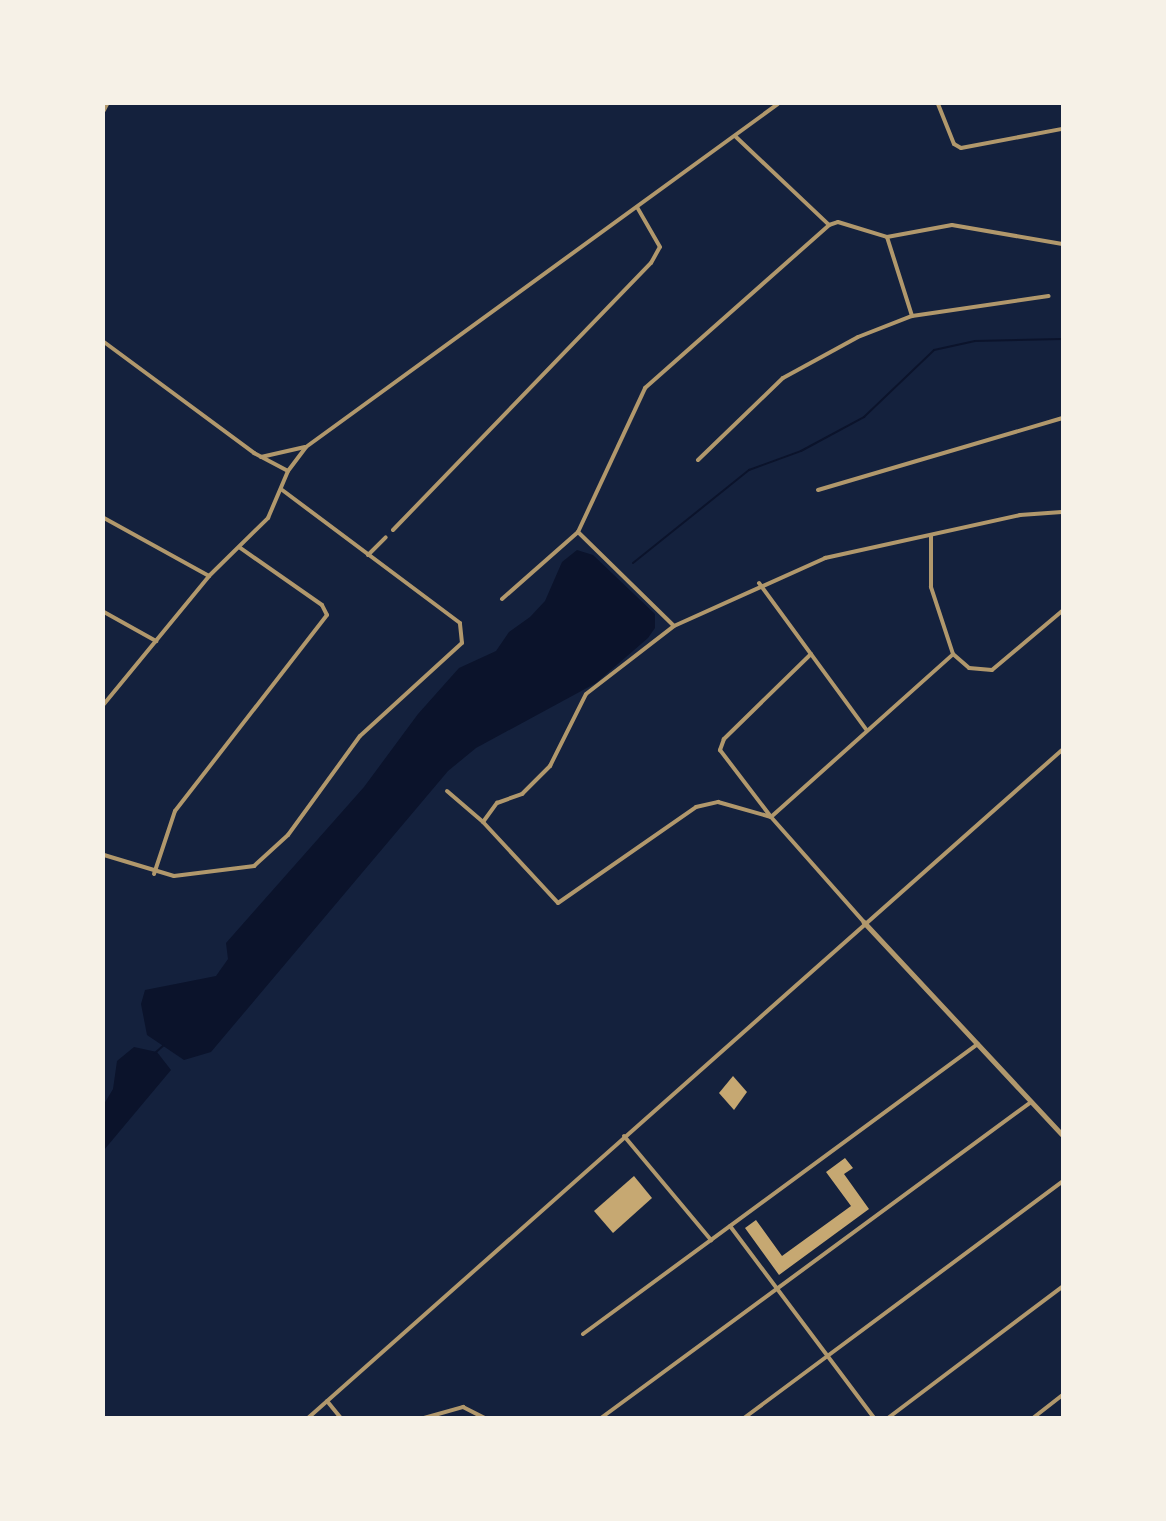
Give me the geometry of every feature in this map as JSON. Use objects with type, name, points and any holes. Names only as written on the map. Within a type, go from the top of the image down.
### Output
[{"type":"street","points":[[104,110],[107,104]]},
{"type":"street","points":[[104,701],[209,576],[268,518],[282,490],[288,471],[306,447],[778,104]]},
{"type":"street","points":[[938,104],[954,144],[961,148],[1062,129]]},
{"type":"street","points":[[735,136],[829,225]]},
{"type":"street","points":[[393,530],[651,263],[660,247],[637,207]]},
{"type":"street","points":[[502,599],[578,532],[645,388],[829,225],[838,222],[887,237],[952,225],[1062,244]]},
{"type":"street","points":[[887,237],[912,316]]},
{"type":"street","points":[[698,460],[783,378],[858,337],[912,316],[1049,296]]},
{"type":"street","points":[[104,342],[261,458],[288,471]]},
{"type":"street","points":[[818,490],[1062,418]]},
{"type":"street","points":[[261,458],[306,447]]},
{"type":"street","points":[[104,855],[154,874],[238,872],[267,856],[360,736],[451,657],[465,633],[460,623],[282,490]]},
{"type":"street","points":[[483,822],[497,803],[522,794],[550,766],[586,694],[674,626],[759,584],[825,558],[931,535],[1062,512]]},
{"type":"street","points":[[104,518],[209,576]]},
{"type":"street","points":[[578,532],[674,626]]},
{"type":"street","points":[[931,535],[931,587],[953,654],[969,668],[992,670],[1062,611]]},
{"type":"street","points":[[368,555],[386,537]]},
{"type":"street","points":[[154,874],[175,811],[327,615],[322,605],[239,547]]},
{"type":"street","points":[[759,584],[866,729]]},
{"type":"street","points":[[104,612],[156,641]]},
{"type":"street","points":[[811,654],[720,745],[723,758],[771,817],[864,922],[1062,1134]]},
{"type":"street","points":[[771,817],[866,729],[953,654]]},
{"type":"street","points":[[308,1418],[864,922],[1062,750]]},
{"type":"street","points":[[447,791],[483,822],[551,899],[567,901],[696,807],[718,802],[771,817]]},
{"type":"street","points":[[583,1334],[978,1044]]},
{"type":"street","points":[[601,1418],[1031,1102]]},
{"type":"street","points":[[624,1136],[711,1240]]},
{"type":"street","points":[[744,1418],[1062,1182]]},
{"type":"street","points":[[730,1226],[874,1418]]},
{"type":"street","points":[[888,1418],[1062,1287]]},
{"type":"street","points":[[1033,1418],[1062,1395]]},
{"type":"street","points":[[327,1401],[340,1418]]},
{"type":"street","points":[[424,1418],[463,1407],[485,1418]]},
{"type":"water","points":[[577,550],[593,555],[655,614],[655,628],[648,638],[596,683],[476,748],[448,771],[211,1052],[184,1060],[147,1035],[141,1004],[145,990],[216,976],[228,959],[226,943],[364,787],[418,714],[459,668],[496,651],[509,632],[530,617],[545,601],[562,562]]},
{"type":"water","points":[[134,1047],[157,1052],[171,1070],[104,1150],[104,1104],[113,1089],[117,1061]]},
{"type":"building","points":[[733,1076],[747,1092],[734,1110],[719,1093]]},
{"type":"building","points":[[845,1158],[853,1168],[844,1174],[869,1209],[779,1275],[745,1228],[756,1220],[782,1256],[851,1206],[826,1172]]},
{"type":"building","points":[[634,1176],[652,1198],[613,1233],[594,1211]]},
{"type":"waterway","points":[[633,563],[749,470],[801,451],[864,417],[934,350],[975,341],[1062,339]]},
{"type":"waterway","points":[[155,1053],[164,1045]]}]
